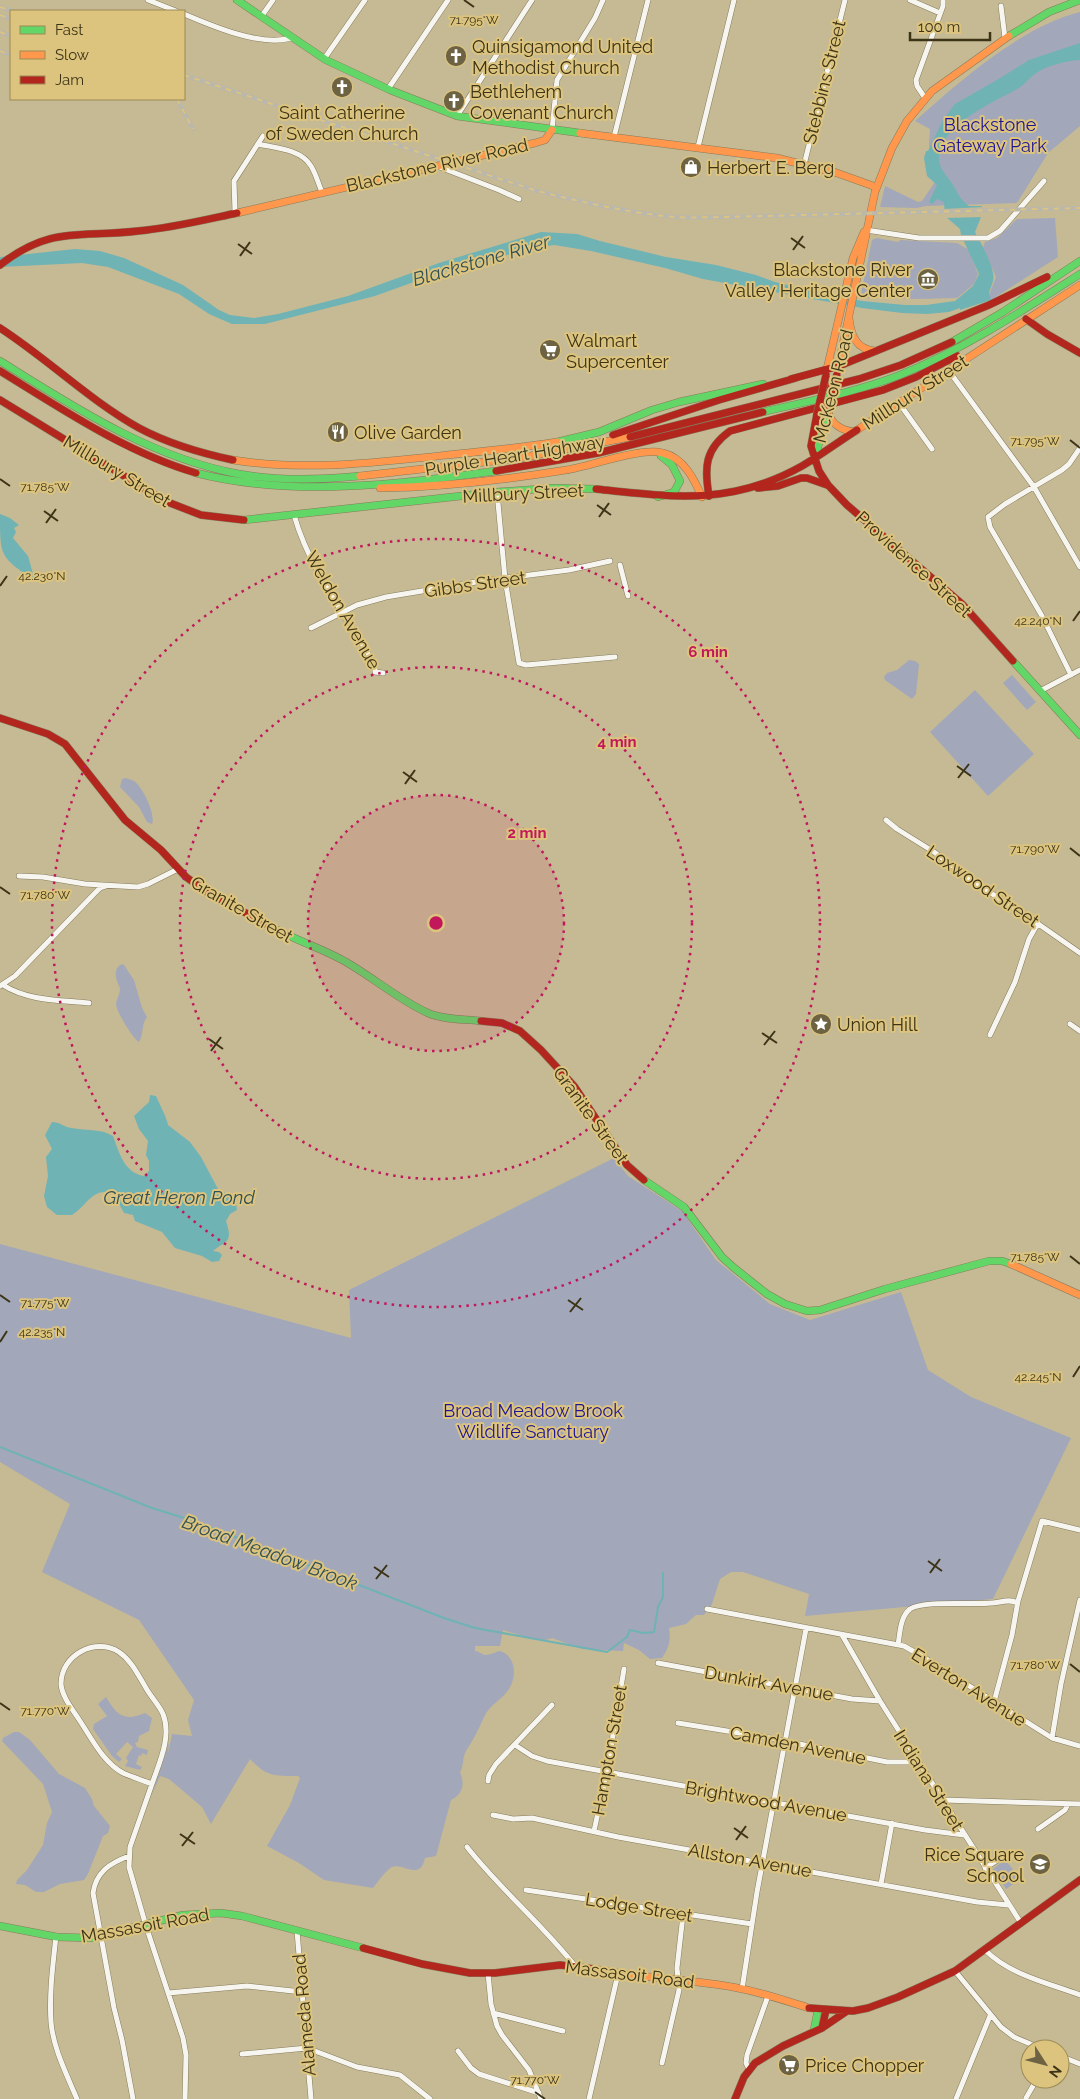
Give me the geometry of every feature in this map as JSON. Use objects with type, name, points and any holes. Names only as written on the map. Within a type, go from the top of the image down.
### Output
[{"type":"main road","points":[[237,0],[324,59],[457,116],[552,130],[777,158],[837,173],[876,187]]},
{"type":"main road","name":"McKeon Road","points":[[815,457],[839,366],[876,187],[900,131],[925,98],[1005,38],[1028,22],[1075,1]]},
{"type":"main road","name":"Blackstone River Road","points":[[0,265],[15,252],[40,239],[68,234],[146,231],[177,226],[535,143],[545,140],[552,130]]},
{"type":"main road","name":"McKeon Road","points":[[815,457],[811,441],[826,373],[855,252],[866,230]]},
{"type":"main road","points":[[0,328],[33,350],[88,394],[128,422],[179,447],[232,461],[264,465],[330,467],[493,450],[571,439],[600,431],[652,410],[689,399],[826,373],[994,303],[1080,260]]},
{"type":"main road","name":"Purple Heart Highway","points":[[0,361],[103,422],[141,442],[184,460],[238,474],[297,480],[394,473],[553,453],[671,427],[835,386],[905,364],[965,335],[1080,260]]},
{"type":"main road","name":"Purple Heart Highway","points":[[0,371],[103,433],[135,449],[195,472],[230,480],[268,486],[325,487],[477,474],[611,450],[870,385],[911,371],[962,347],[1028,308],[1080,274]]},
{"type":"main road","name":"Millbury Street","points":[[0,400],[173,506],[202,516],[219,519],[254,521],[497,492],[577,488],[658,497],[705,497],[753,488],[786,475],[1080,285]]},
{"type":"main road","points":[[705,497],[705,466],[711,448],[724,435],[738,428],[866,395],[916,377],[969,349],[1028,308]]},
{"type":"main road","points":[[849,318],[851,335],[854,341],[862,349],[878,351]]},
{"type":"main road","points":[[1026,319],[1046,334],[1080,353]]},
{"type":"main road","points":[[553,453],[719,400],[796,378]]},
{"type":"main road","points":[[828,411],[830,419],[837,428],[854,432]]},
{"type":"main road","points":[[325,487],[415,488],[490,481],[578,468],[654,452],[668,454],[681,463],[705,497]]},
{"type":"main road","points":[[654,452],[672,465],[680,481],[674,492],[658,497]]},
{"type":"main road","name":"Providence Street","points":[[815,457],[819,471],[828,485],[847,505],[962,604],[1080,735]]},
{"type":"main road","points":[[753,488],[778,486],[804,478],[828,485]]},
{"type":"main road","name":"Granite Street","points":[[0,718],[48,734],[65,744],[113,806],[135,829],[162,850],[178,869],[206,892],[291,938],[345,961],[418,1008],[443,1016],[502,1022],[520,1031],[541,1050],[574,1086],[613,1146],[634,1172],[678,1202],[692,1215],[722,1257],[750,1281],[784,1304],[807,1311],[820,1310],[917,1280],[995,1261],[1012,1264],[1080,1295]]},
{"type":"main road","name":"Massasoit Road","points":[[0,1926],[56,1936],[89,1938],[146,1926],[181,1915],[207,1911],[234,1914],[422,1964],[470,1973],[488,1973],[560,1965],[575,1966],[618,1974],[742,1989],[818,2010],[847,2011],[866,2008],[898,1997],[955,1971],[1080,1880]]},
{"type":"main road","points":[[814,2030],[818,2010]]},
{"type":"main road","points":[[822,2028],[826,2010]]},
{"type":"main road","points":[[735,2099],[749,2069],[768,2054],[814,2030],[822,2028],[847,2011]]},
{"type":"street","points":[[148,0],[173,10]]},
{"type":"street","points":[[261,17],[273,0]]},
{"type":"street","points":[[324,59],[366,0]]},
{"type":"street","points":[[388,88],[448,0]]},
{"type":"street","points":[[457,116],[532,0]]},
{"type":"street","points":[[552,130],[557,80],[595,18],[603,0]]},
{"type":"street","points":[[614,137],[648,0]]},
{"type":"street","points":[[698,147],[734,0]]},
{"type":"street","name":"Stebbins Street","points":[[804,165],[845,0]]},
{"type":"street","points":[[910,0],[940,13]]},
{"type":"street","points":[[925,98],[917,86],[916,80],[943,0]]},
{"type":"street","points":[[1002,6],[1005,38]]},
{"type":"street","points":[[185,14],[220,28],[257,38],[274,40],[291,38]]},
{"type":"street","points":[[235,212],[234,181],[263,136]]},
{"type":"street","points":[[258,144],[288,151],[305,158],[313,170],[322,192]]},
{"type":"street","points":[[434,165],[519,199]]},
{"type":"street","points":[[866,230],[913,238],[984,238],[998,232],[1044,181]]},
{"type":"street","points":[[950,370],[1034,488],[1080,567]]},
{"type":"street","points":[[898,403],[932,449]]},
{"type":"street","points":[[1070,675],[1042,616],[990,527],[988,517],[1004,504],[1034,488],[1069,464],[1080,448]]},
{"type":"street","points":[[497,492],[505,579],[521,665],[616,657]]},
{"type":"street","name":"Weldon Avenue","points":[[294,515],[299,532],[313,562],[375,665],[375,672],[383,673]]},
{"type":"street","name":"Gibbs Street","points":[[311,628],[364,602],[386,597],[569,570],[610,561]]},
{"type":"street","points":[[620,564],[628,596]]},
{"type":"street","points":[[1040,691],[1080,670]]},
{"type":"street","name":"Loxwood Street","points":[[886,820],[934,852],[975,883],[1038,923],[1080,953]]},
{"type":"street","points":[[19,876],[138,887],[147,885],[178,869]]},
{"type":"street","points":[[89,1003],[32,997],[1,986],[25,966],[100,888],[108,885]]},
{"type":"street","points":[[990,1035],[1015,982],[1029,939],[1038,923]]},
{"type":"street","points":[[1070,1024],[1080,1031]]},
{"type":"street","points":[[994,1702],[1012,1635],[1017,1603],[1042,1521],[1080,1530]]},
{"type":"street","points":[[1052,1738],[1061,1684],[1080,1600]]},
{"type":"street","points":[[898,1645],[904,1617],[915,1607],[1011,1601],[1017,1603]]},
{"type":"street","name":"Everton Avenue","points":[[707,1609],[898,1645],[925,1658],[1052,1738],[1080,1746]]},
{"type":"street","points":[[742,1989],[763,1862],[806,1629]]},
{"type":"street","name":"Indiana Street","points":[[842,1635],[880,1701],[1021,1923]]},
{"type":"street","points":[[152,1784],[123,1773],[110,1763],[98,1748],[66,1698],[61,1685],[62,1677],[70,1661],[84,1649],[101,1646],[114,1650],[124,1656],[134,1668],[160,1710],[164,1720],[166,1740],[152,1784],[131,1842],[129,1867],[184,2047],[185,2099]]},
{"type":"street","name":"Dunkirk Avenue","points":[[658,1663],[860,1700],[880,1701]]},
{"type":"street","name":"Hampton Street","points":[[594,1831],[607,1771],[624,1669]]},
{"type":"street","points":[[488,1781],[489,1775],[496,1764],[552,1705]]},
{"type":"street","name":"Camden Avenue","points":[[678,1723],[785,1741],[887,1762],[919,1762]]},
{"type":"street","name":"Brightwood Avenue","points":[[515,1745],[538,1759],[567,1765],[964,1836]]},
{"type":"street","points":[[942,1800],[1080,1804]]},
{"type":"street","points":[[1038,1829],[1065,1810],[1068,1804]]},
{"type":"street","name":"Allston Avenue","points":[[494,1815],[512,1819],[532,1818],[618,1837],[977,1902],[1008,1905]]},
{"type":"street","points":[[881,1884],[892,1823]]},
{"type":"street","points":[[467,1847],[486,1872],[550,1937],[575,1966]]},
{"type":"street","points":[[129,1856],[107,1867],[95,1883],[94,1904],[102,1936],[114,2008],[133,2099]]},
{"type":"street","points":[[985,1868],[1004,1856]]},
{"type":"street","name":"Lodge Street","points":[[526,1890],[752,1924]]},
{"type":"street","points":[[662,2063],[679,1990],[676,1968],[683,1914]]},
{"type":"street","name":"Alameda Road","points":[[297,1931],[311,2099]]},
{"type":"street","points":[[56,1936],[51,2021],[58,2050],[77,2099]]},
{"type":"street","points":[[985,1950],[996,1961],[1009,1968],[1080,1995]]},
{"type":"street","points":[[955,1971],[990,2016],[1014,2037],[1020,2040]]},
{"type":"street","points":[[488,1973],[493,2013],[499,2031],[529,2070],[542,2099]]},
{"type":"street","points":[[589,2099],[618,1974]]},
{"type":"street","points":[[168,1993],[247,1986],[302,1992]]},
{"type":"street","points":[[749,2069],[746,2063],[747,2055],[768,1996]]},
{"type":"street","points":[[493,2013],[563,2031]]},
{"type":"street","points":[[956,2099],[990,2016]]},
{"type":"street","points":[[242,2054],[307,2048],[357,2067],[400,2075],[430,2099]]},
{"type":"street","points":[[458,2050],[470,2068],[479,2074],[539,2093]]},
{"type":"green space","name":"Blackstone Gateway Park","points":[[1080,12],[1080,126],[1048,153],[1017,203],[926,206],[916,208],[880,207],[885,186],[918,202],[922,201],[935,182],[929,145],[930,129],[915,121],[971,73],[1014,42],[1058,19]]},
{"type":"green space","points":[[1055,218],[1058,257],[991,300],[989,295],[996,277],[983,247],[985,242],[997,238],[1017,219]]},
{"type":"green space","points":[[877,238],[898,242],[900,240],[957,243],[969,250],[978,274],[974,284],[957,298],[893,298],[886,295],[883,298],[860,299],[872,240]]},
{"type":"green space","points":[[909,660],[919,664],[916,694],[912,699],[885,680],[884,677],[887,673],[897,670]]},
{"type":"green space","points":[[1012,675],[1036,702],[1027,710],[1003,683]]},
{"type":"green space","points":[[975,690],[1034,754],[988,796],[930,732]]},
{"type":"green space","points":[[126,778],[138,784],[145,795],[152,814],[152,824],[147,822],[139,807],[120,787],[122,779]]},
{"type":"green space","points":[[122,964],[134,980],[142,1008],[147,1017],[139,1042],[129,1031],[116,1004],[120,988],[116,972]]},
{"type":"green space","name":"Broad Meadow Brook Wildlife Sanctuary","points":[[614,1158],[628,1176],[682,1211],[716,1260],[770,1304],[810,1320],[901,1292],[928,1370],[971,1397],[1071,1438],[993,1599],[805,1616],[809,1594],[743,1572],[731,1572],[720,1579],[712,1604],[704,1615],[696,1615],[686,1624],[669,1628],[669,1644],[662,1658],[650,1659],[639,1650],[624,1643],[623,1651],[582,1649],[552,1638],[547,1640],[535,1639],[503,1630],[500,1646],[475,1646],[475,1651],[485,1655],[499,1651],[506,1654],[512,1661],[514,1670],[513,1680],[506,1693],[487,1713],[465,1754],[460,1772],[463,1785],[458,1795],[451,1800],[436,1856],[425,1858],[423,1865],[415,1870],[396,1866],[392,1867],[373,1888],[324,1880],[299,1863],[267,1846],[290,1805],[300,1778],[298,1776],[271,1774],[261,1769],[250,1759],[211,1824],[202,1807],[169,1779],[160,1776],[152,1795],[169,1742],[168,1754],[172,1734],[192,1736],[188,1720],[194,1700],[139,1620],[42,1572],[70,1504],[0,1462],[0,1244],[351,1338],[349,1290]]},
{"type":"green space","points":[[106,1697],[121,1715],[131,1717],[145,1713],[152,1718],[149,1731],[139,1736],[138,1742],[135,1743],[137,1747],[148,1750],[147,1755],[142,1753],[141,1756],[139,1755],[136,1764],[142,1767],[140,1770],[125,1766],[128,1761],[126,1758],[133,1747],[127,1742],[116,1754],[122,1759],[119,1762],[112,1756],[93,1729],[94,1724],[107,1716],[98,1704]]},
{"type":"green space","points":[[14,1732],[19,1732],[30,1740],[59,1774],[85,1788],[94,1806],[110,1826],[108,1833],[103,1836],[84,1880],[60,1884],[44,1892],[36,1892],[25,1885],[16,1884],[43,1845],[47,1823],[52,1812],[43,1784],[2,1741],[3,1738]]},
{"type":"green space","points":[[1005,1860],[1021,1879],[1006,1889],[993,1869]]},
{"type":"water","name":"Blackstone River","points":[[1080,43],[1080,60],[1057,64],[1036,73],[1019,88],[983,108],[958,125],[941,147],[940,165],[960,198],[969,206],[982,206],[981,217],[975,232],[987,256],[993,276],[989,293],[991,300],[960,310],[960,308],[949,312],[927,314],[862,308],[703,279],[591,251],[554,245],[534,248],[436,274],[375,296],[265,324],[232,324],[209,314],[179,294],[108,267],[82,263],[0,267],[0,257],[75,249],[100,251],[124,258],[183,285],[219,310],[230,315],[254,318],[278,314],[348,296],[439,263],[541,232],[577,234],[666,257],[716,265],[775,282],[862,301],[926,305],[955,301],[973,286],[979,274],[960,229],[945,216],[944,202],[937,199],[932,204],[929,202],[937,185],[927,176],[924,158],[926,151],[928,151],[943,120],[955,104],[1029,60]]},
{"type":"water","points":[[0,514],[10,518],[19,525],[14,528],[16,532],[13,538],[28,556],[35,581],[4,555],[1,540]]},
{"type":"water","name":"Great Heron Pond","points":[[150,1095],[156,1096],[168,1125],[190,1142],[201,1157],[218,1189],[235,1198],[237,1210],[230,1214],[226,1221],[229,1237],[213,1251],[219,1252],[222,1255],[219,1261],[212,1262],[202,1256],[175,1248],[162,1232],[135,1221],[133,1215],[124,1213],[118,1202],[112,1199],[114,1195],[111,1192],[98,1193],[72,1215],[57,1215],[47,1207],[44,1196],[48,1176],[46,1157],[52,1149],[45,1135],[52,1122],[71,1128],[102,1132],[113,1136],[123,1161],[132,1171],[144,1176],[149,1171],[149,1161],[146,1155],[148,1141],[139,1129],[134,1116],[149,1102]]},
{"type":"pier","points":[[984,207],[984,217],[944,218],[943,209]]},
{"type":"waterway","name":"Broad Meadow Brook","points":[[0,1447],[152,1508],[194,1521],[444,1618],[475,1628],[607,1652],[627,1637],[630,1630],[643,1633],[654,1632],[658,1607],[663,1597],[663,1573]]},
{"type":"railway","points":[[0,7],[10,10]]},
{"type":"railway","points":[[0,15],[10,19]]},
{"type":"railway","points":[[0,32],[10,36]]},
{"type":"railway","points":[[0,51],[10,55]]},
{"type":"railway","points":[[185,75],[537,191],[640,213],[675,217],[700,217],[1080,208]]},
{"type":"railway","points":[[178,100],[193,129]]},
{"type":"traffic: fast","points":[[237,0],[326,60],[390,90],[457,116],[580,133]]},
{"type":"traffic: fast","points":[[1009,36],[1049,12],[1080,0]]},
{"type":"traffic: fast","points":[[952,342],[1003,312],[1080,261]]},
{"type":"traffic: fast","points":[[763,412],[832,396],[900,375],[924,365],[992,329],[1080,274]]},
{"type":"traffic: fast","points":[[0,361],[114,429],[175,456],[206,466],[239,474],[284,479],[360,476]]},
{"type":"traffic: fast","points":[[557,442],[599,432],[652,410],[679,402],[763,384]]},
{"type":"traffic: fast","points":[[815,457],[828,411]]},
{"type":"traffic: fast","points":[[658,497],[674,492],[680,481],[672,465],[661,456]]},
{"type":"traffic: fast","points":[[196,473],[233,481],[308,487],[383,484],[496,471]]},
{"type":"traffic: fast","points":[[244,520],[497,492],[554,488],[596,489]]},
{"type":"traffic: fast","points":[[1013,661],[1080,735]]},
{"type":"traffic: fast","points":[[270,926],[346,962],[407,1002],[428,1013],[447,1018],[481,1021]]},
{"type":"traffic: fast","points":[[644,1180],[684,1207],[722,1257],[733,1267],[767,1294],[785,1304],[807,1311],[820,1310],[885,1289],[989,1261],[1002,1261],[1011,1264]]},
{"type":"traffic: fast","points":[[0,1926],[57,1937],[91,1938],[183,1915],[221,1913],[242,1916],[363,1948]]},
{"type":"traffic: fast","points":[[814,2030],[818,2010]]},
{"type":"traffic: slow","points":[[838,368],[875,192],[892,148],[907,121],[932,91],[1009,36]]},
{"type":"traffic: slow","points":[[237,213],[535,143],[545,140],[552,130]]},
{"type":"traffic: slow","points":[[580,133],[777,158],[837,173],[876,187]]},
{"type":"traffic: slow","points":[[826,373],[853,258],[864,232]]},
{"type":"traffic: slow","points":[[857,430],[1080,285]]},
{"type":"traffic: slow","points":[[849,318],[851,330],[856,341],[863,348],[875,351]]},
{"type":"traffic: slow","points":[[828,412],[838,426],[854,432]]},
{"type":"traffic: slow","points":[[360,476],[520,458],[630,437]]},
{"type":"traffic: slow","points":[[233,460],[286,465],[340,465],[515,448],[557,442]]},
{"type":"traffic: slow","points":[[380,488],[450,485],[520,477],[576,468],[629,455],[654,452],[663,453],[677,459],[692,476],[702,497]]},
{"type":"traffic: slow","points":[[1011,1264],[1080,1295]]},
{"type":"traffic: slow","points":[[594,1969],[732,1987],[809,2008]]},
{"type":"traffic: jam","points":[[0,265],[18,252],[51,239],[82,234],[151,230],[237,213]]},
{"type":"traffic: jam","points":[[839,366],[989,305],[1047,277]]},
{"type":"traffic: jam","points":[[1026,319],[1047,334],[1080,353]]},
{"type":"traffic: jam","points":[[0,328],[103,405],[139,428],[185,447],[233,460]]},
{"type":"traffic: jam","points":[[630,437],[859,379],[901,365],[952,342]]},
{"type":"traffic: jam","points":[[709,496],[708,459],[715,445],[730,431],[883,390],[916,377],[957,356]]},
{"type":"traffic: jam","points":[[791,379],[839,366]]},
{"type":"traffic: jam","points":[[0,371],[119,442],[144,454],[196,473]]},
{"type":"traffic: jam","points":[[828,411],[837,374]]},
{"type":"traffic: jam","points":[[817,414],[826,375]]},
{"type":"traffic: jam","points":[[613,435],[719,400],[796,378]]},
{"type":"traffic: jam","points":[[0,400],[165,501],[201,515],[244,520]]},
{"type":"traffic: jam","points":[[496,471],[598,453],[763,412]]},
{"type":"traffic: jam","points":[[817,414],[811,446],[819,471],[828,485],[847,505],[962,604],[1013,661]]},
{"type":"traffic: jam","points":[[596,489],[676,496],[701,496],[751,488],[776,479],[802,466],[857,430]]},
{"type":"traffic: jam","points":[[758,488],[778,486],[801,478],[807,478],[827,485]]},
{"type":"traffic: jam","points":[[0,718],[48,734],[65,744],[125,820],[161,850],[186,877],[207,892],[270,926]]},
{"type":"traffic: jam","points":[[481,1021],[502,1023],[520,1031],[541,1050],[574,1086],[627,1165],[644,1180]]},
{"type":"traffic: jam","points":[[809,2008],[853,2011],[868,2008],[898,1997],[955,1971],[1080,1880]]},
{"type":"traffic: jam","points":[[363,1948],[422,1964],[470,1973],[495,1973],[560,1965],[594,1969]]},
{"type":"traffic: jam","points":[[822,2028],[826,2010]]},
{"type":"traffic: jam","points":[[735,2099],[744,2077],[755,2063],[783,2046],[822,2028],[847,2011]]},
{"type":"place","name":"Quinsigamond United Methodist Church","points":[[456,56]]},
{"type":"place","name":"Saint Catherine of Sweden Church","points":[[342,87]]},
{"type":"place","name":"Bethlehem Covenant Church","points":[[454,101]]},
{"type":"place","name":"Herbert E. Berg","points":[[691,167]]},
{"type":"place","name":"Blackstone River Valley Heritage Center","points":[[928,279]]},
{"type":"place","name":"Walmart Supercenter","points":[[550,350]]},
{"type":"place","name":"Olive Garden","points":[[338,432]]},
{"type":"place","name":"Union Hill","points":[[821,1024]]},
{"type":"place","name":"Rice Square School","points":[[1040,1864]]},
{"type":"place","name":"Price Chopper","points":[[789,2065]]}]
